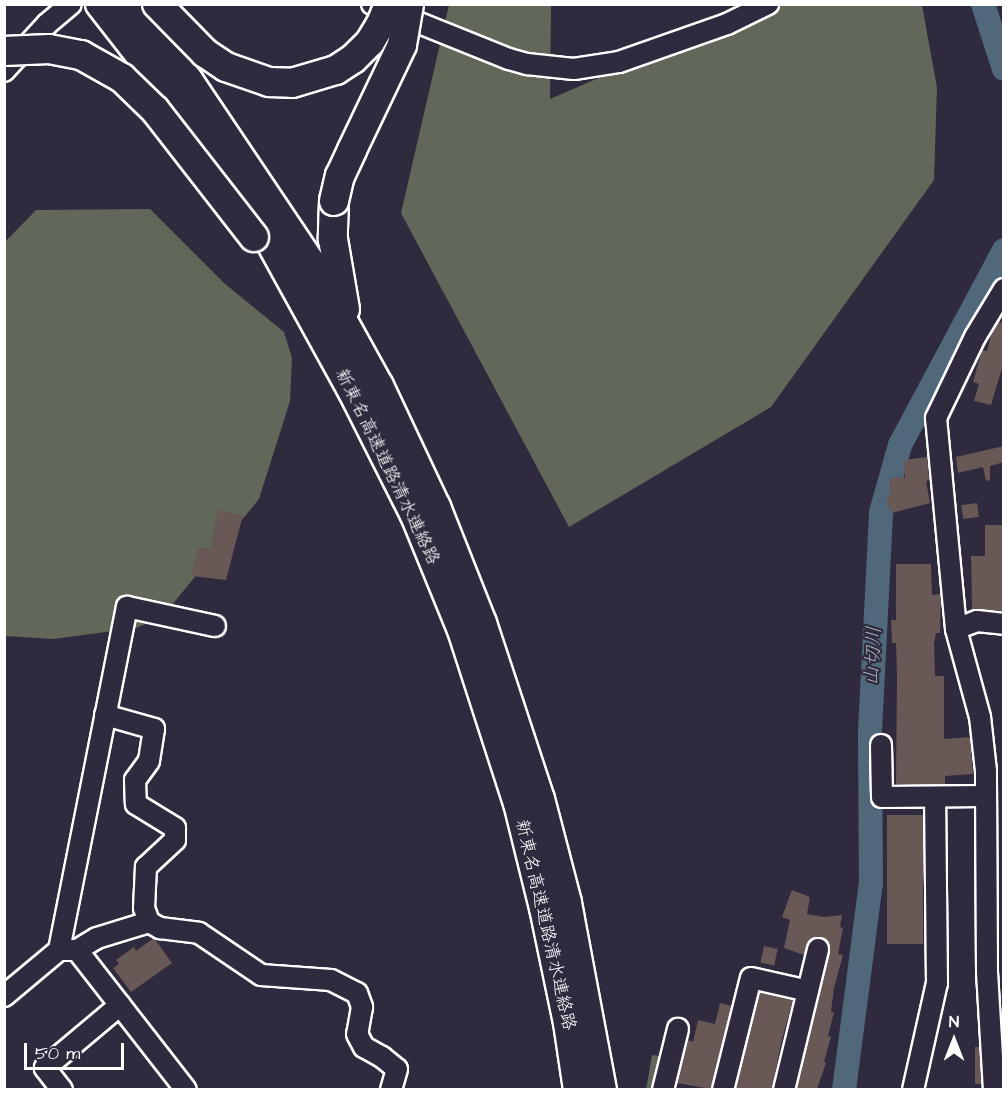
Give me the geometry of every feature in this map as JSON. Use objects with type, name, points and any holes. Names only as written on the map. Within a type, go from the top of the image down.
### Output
[{"type":"highway","name":"新東名高速道路清水連絡路","points":[[100,4],[171,95],[267,230],[311,263],[412,453],[460,564],[512,709],[529,801],[544,908],[568,1023],[578,1089]]},
{"type":"highway","name":"新東名高速道路清水連絡路","points":[[129,4],[188,80],[352,390],[415,515],[529,801],[567,903],[602,1089]]},
{"type":"highway","points":[[157,4],[205,53],[226,67],[269,82],[292,83],[336,70],[353,59],[370,42],[389,4]]},
{"type":"highway","points":[[352,337],[343,303],[333,239],[334,201],[340,176],[402,45],[409,4]]},
{"type":"highway","points":[[4,51],[49,48],[81,55],[122,78],[267,230]]},
{"type":"street","points":[[4,70],[40,30],[71,4]]},
{"type":"street","points":[[372,4],[509,59],[527,64],[574,69],[619,62],[727,24],[768,4]]},
{"type":"street","points":[[994,1089],[987,971],[992,805],[981,717],[956,629],[936,418],[975,337],[1004,289]]},
{"type":"street","points":[[68,950],[105,715],[127,607],[215,626]]},
{"type":"street","points":[[956,629],[977,621],[1004,624]]},
{"type":"street","points":[[105,715],[154,729],[149,760],[135,780],[136,804],[175,828],[175,840],[146,867],[144,908],[149,922],[160,928],[199,933],[261,975],[331,980],[357,993],[362,1007],[357,1034],[364,1047],[398,1069],[391,1089]]},
{"type":"street","points":[[881,745],[882,797],[935,796],[992,805]]},
{"type":"street","points":[[913,1089],[937,983],[935,796]]},
{"type":"street","points":[[4,996],[68,950],[97,938],[149,922]]},
{"type":"street","points":[[784,1089],[818,949]]},
{"type":"street","points":[[68,950],[120,1005],[186,1089]]},
{"type":"street","points":[[723,1089],[751,978],[808,991]]},
{"type":"street","points":[[62,1089],[45,1068],[120,1005]]},
{"type":"street","points":[[663,1089],[678,1029]]},
{"type":"green space","points":[[449,5],[551,5],[550,99],[767,5],[922,5],[937,88],[934,180],[771,407],[569,527],[401,213]]},
{"type":"green space","points":[[150,209],[224,283],[284,332],[292,358],[290,401],[259,499],[162,617],[136,628],[53,639],[5,636],[4,243],[36,210]]},
{"type":"green space","points":[[652,1055],[666,1057],[656,1089],[646,1090]]},
{"type":"building","points":[[998,322],[1004,323],[1004,361],[991,405],[974,401],[979,384],[973,382],[982,350],[987,351],[992,332]]},
{"type":"building","points":[[1004,446],[1004,462],[990,466],[990,480],[986,481],[983,467],[958,473],[956,457]]},
{"type":"building","points":[[927,457],[929,480],[926,481],[930,503],[892,513],[891,508],[888,509],[887,496],[891,495],[889,484],[892,478],[905,477],[903,460]]},
{"type":"building","points":[[977,503],[979,517],[963,519],[961,505]]},
{"type":"building","points":[[218,510],[243,515],[226,580],[192,576],[198,547],[210,549]]},
{"type":"building","points":[[985,525],[1004,525],[1004,611],[972,610],[971,556],[985,556]]},
{"type":"building","points":[[896,564],[931,564],[932,595],[941,594],[940,633],[936,633],[934,643],[935,676],[944,676],[944,739],[970,737],[973,774],[945,776],[945,784],[896,784],[896,643],[892,643],[891,620],[896,620]]},
{"type":"building","points":[[887,815],[923,815],[923,944],[887,944]]},
{"type":"building","points":[[792,890],[810,897],[807,914],[824,917],[842,915],[840,927],[843,928],[838,954],[843,955],[834,988],[831,1012],[834,1012],[828,1036],[831,1037],[824,1062],[826,1063],[817,1089],[796,1089],[830,946],[826,940],[815,937],[809,941],[804,955],[784,948],[790,920],[782,917]]},
{"type":"building","points":[[154,938],[172,963],[131,992],[113,968],[119,964],[116,960],[134,947],[136,951]]},
{"type":"building","points":[[764,946],[778,949],[774,966],[760,963]]},
{"type":"building","points":[[760,992],[793,1000],[772,1089],[735,1089]]},
{"type":"building","points":[[720,1003],[732,1006],[711,1089],[677,1083],[688,1040],[693,1042],[698,1020],[715,1024]]},
{"type":"building","points":[[975,1047],[979,1047],[982,1084],[975,1084]]},
{"type":"waterway","name":"山切川","points":[[983,4],[1004,69]]},
{"type":"waterway","name":"山切川","points":[[844,1090],[871,883],[870,731],[881,512],[900,445],[1004,250]]}]
